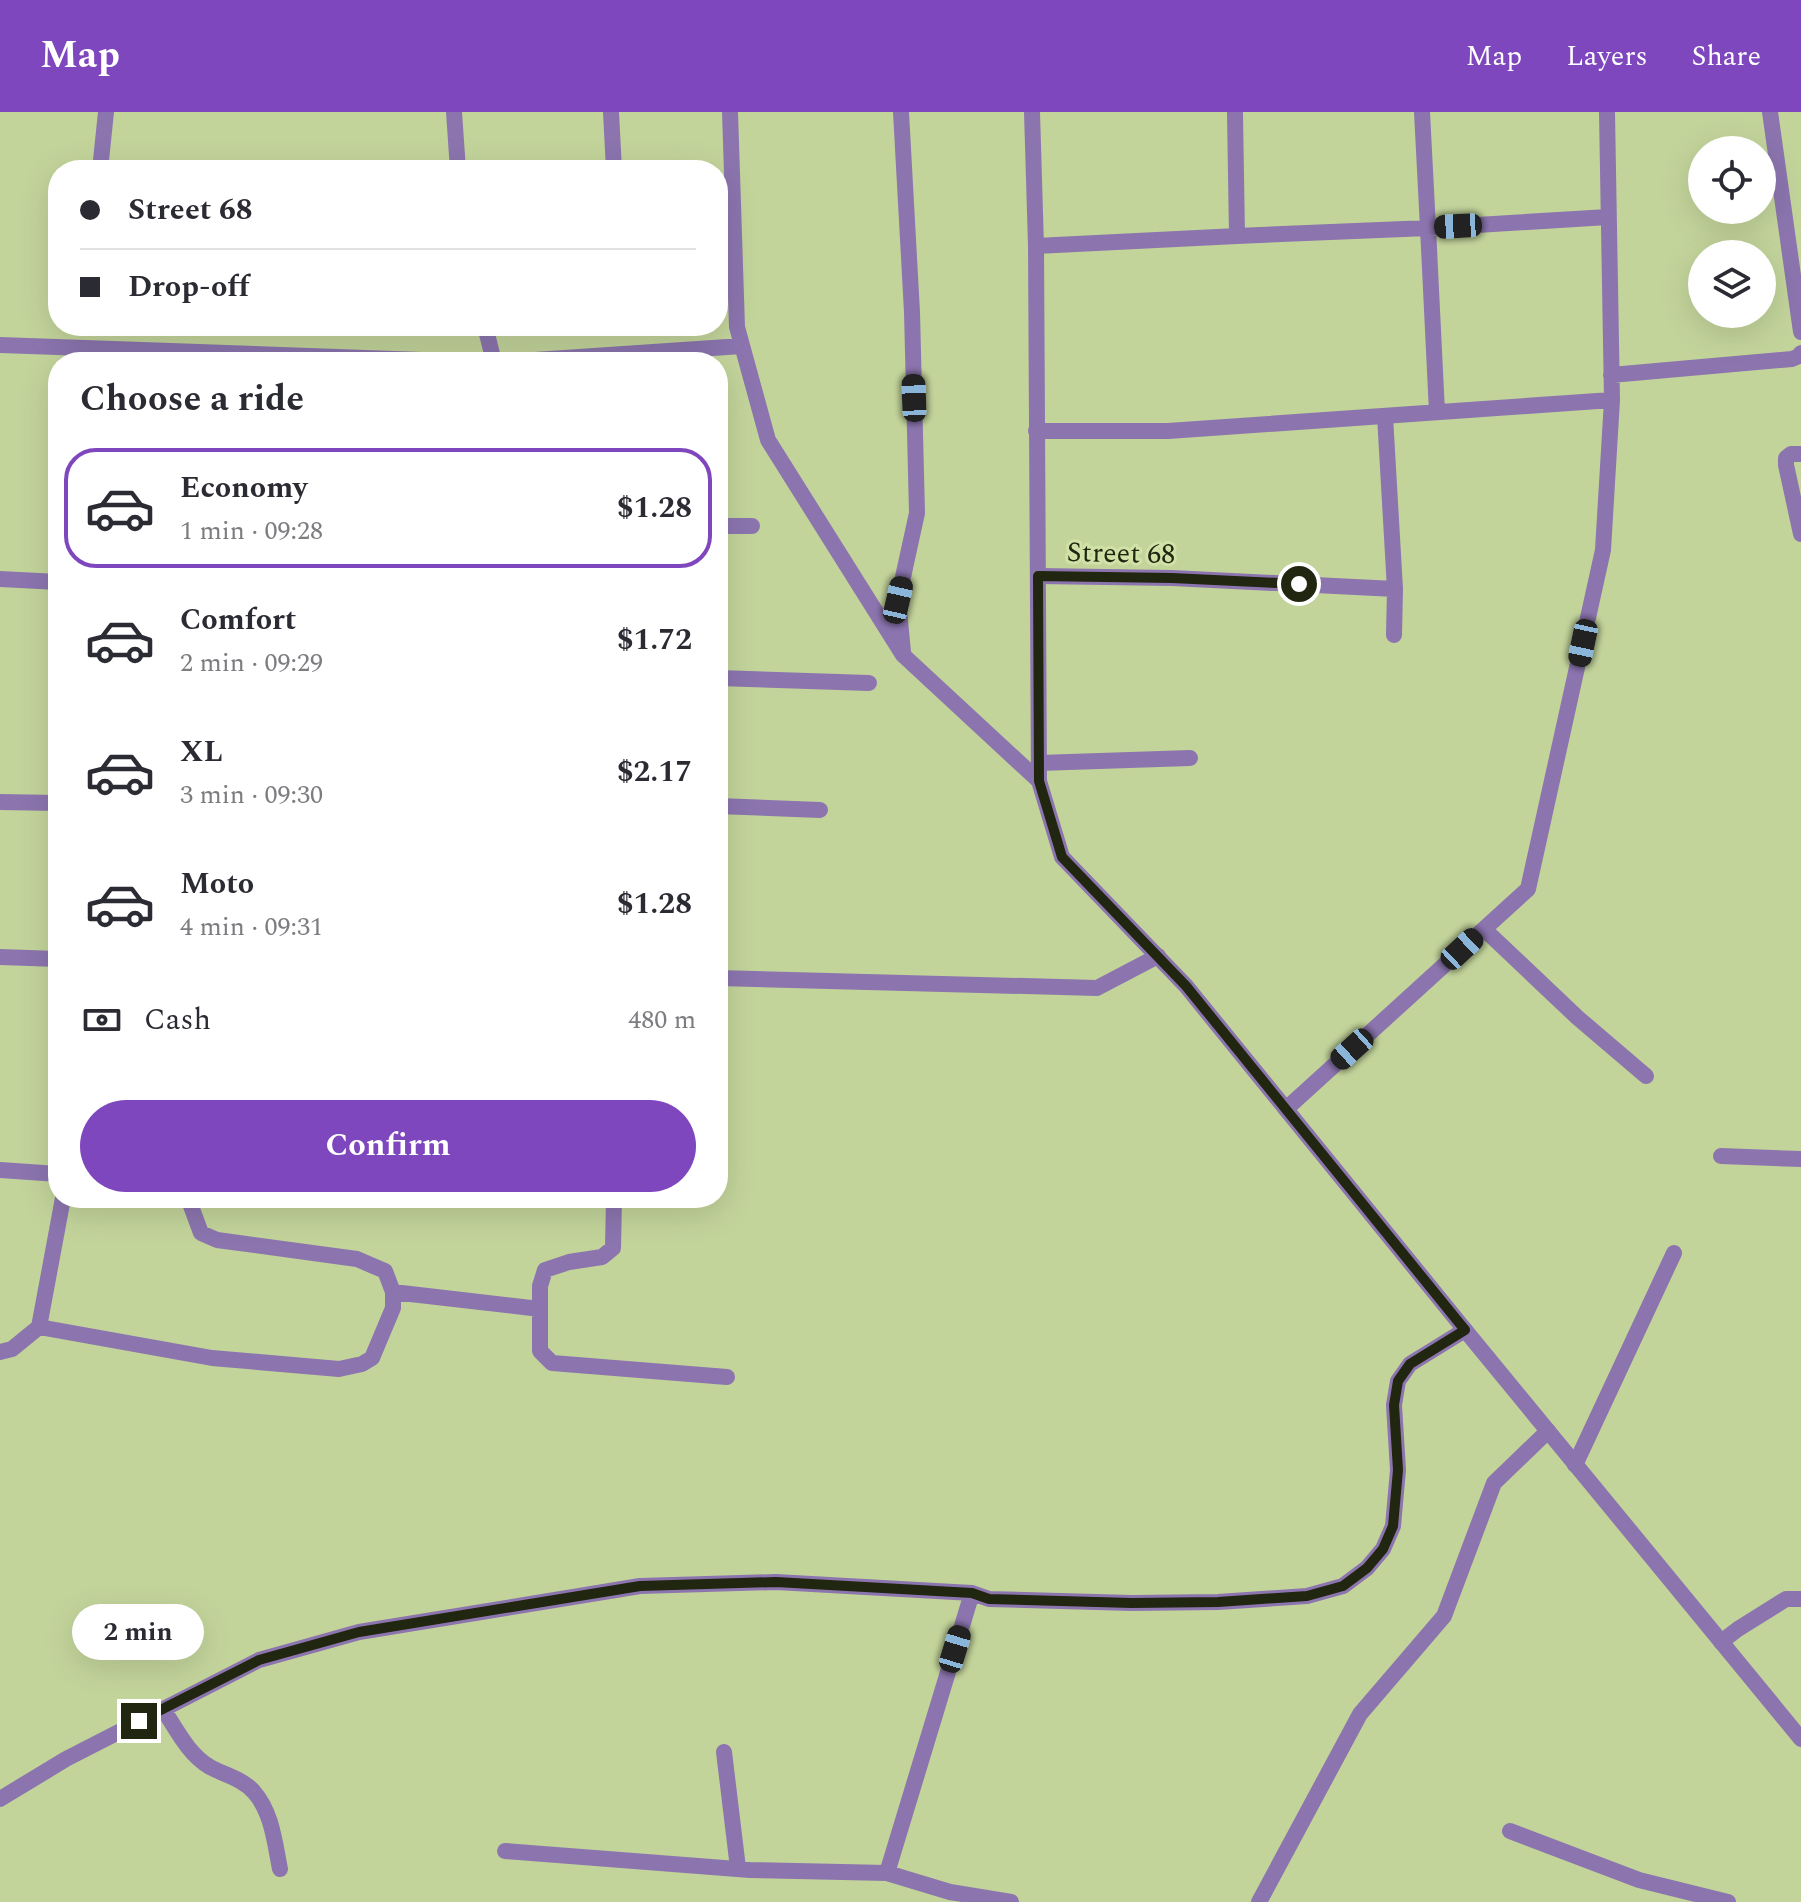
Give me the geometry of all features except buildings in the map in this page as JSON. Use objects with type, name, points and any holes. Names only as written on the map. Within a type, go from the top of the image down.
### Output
[{"type":"street","points":[[101,160],[106,112]]},
{"type":"street","points":[[454,112],[457,160]]},
{"type":"street","points":[[611,112],[613,160]]},
{"type":"street","points":[[730,112],[737,327],[768,440],[903,655],[1039,781]]},
{"type":"street","points":[[901,112],[912,312],[917,513],[898,600],[903,655]]},
{"type":"street","points":[[1032,112],[1036,246],[1039,781],[1062,857],[1186,986],[1801,1739]]},
{"type":"street","points":[[1235,112],[1237,236]]},
{"type":"street","points":[[1422,112],[1437,412]]},
{"type":"street","points":[[1286,1109],[1528,889],[1603,550],[1612,400],[1607,112]]},
{"type":"street","points":[[1770,112],[1801,332]]},
{"type":"street","points":[[1036,246],[1608,217]]},
{"type":"street","points":[[0,345],[197,352]]},
{"type":"street","points":[[652,352],[742,346]]},
{"type":"street","points":[[1611,375],[1792,359],[1801,353]]},
{"type":"street","points":[[1036,431],[1168,431],[1612,400]]},
{"type":"street","points":[[1385,416],[1395,589],[1394,635]]},
{"type":"street","points":[[1801,454],[1791,454],[1786,458],[1786,465],[1801,534]]},
{"type":"street","points":[[728,526],[752,526]]},
{"type":"street","name":"Street 68","points":[[1038,576],[1172,578],[1395,589]]},
{"type":"street","points":[[0,579],[48,581]]},
{"type":"street","points":[[728,678],[869,683]]},
{"type":"street","points":[[1039,763],[1190,758]]},
{"type":"street","points":[[0,802],[48,803]]},
{"type":"street","points":[[728,806],[820,810]]},
{"type":"street","points":[[1484,929],[1578,1018],[1646,1076]]},
{"type":"street","points":[[728,978],[1097,988],[1158,956]]},
{"type":"street","points":[[0,957],[48,959]]},
{"type":"street","points":[[1721,1156],[1801,1159]]},
{"type":"street","points":[[0,1170],[48,1173]]},
{"type":"street","points":[[0,1352],[12,1349],[39,1327],[61,1208]]},
{"type":"street","points":[[39,1327],[212,1358],[339,1369],[362,1364],[372,1358],[393,1308],[393,1292],[385,1271],[357,1259],[217,1240],[201,1233],[192,1208]]},
{"type":"street","points":[[614,1208],[613,1248],[602,1257],[569,1262],[545,1270],[540,1286],[540,1351],[552,1363],[727,1377]]},
{"type":"street","points":[[1575,1465],[1674,1253]]},
{"type":"street","points":[[393,1292],[540,1309]]},
{"type":"street","points":[[0,1799],[66,1759],[259,1660],[359,1632],[640,1586],[776,1582],[972,1593],[989,1599],[1132,1603],[1218,1602],[1307,1596],[1343,1586],[1367,1568],[1383,1549],[1393,1526],[1398,1470],[1394,1405],[1398,1381],[1410,1364],[1465,1330]]},
{"type":"street","points":[[1259,1902],[1360,1714],[1444,1616],[1494,1483],[1548,1431]]},
{"type":"street","points":[[887,1873],[972,1593]]},
{"type":"street","points":[[1721,1642],[1786,1599],[1801,1599]]},
{"type":"street","points":[[163,1709],[192,1753],[254,1792],[268,1815],[280,1869]]},
{"type":"street","points":[[724,1752],[738,1868]]},
{"type":"street","points":[[1510,1831],[1639,1880],[1728,1902]]},
{"type":"street","points":[[505,1851],[738,1868],[887,1873],[950,1892],[1011,1902]]},
{"type":"route","points":[[139,1721],[259,1660],[359,1632],[640,1586],[776,1582],[972,1593],[989,1599],[1218,1602],[1307,1596],[1343,1586],[1367,1568],[1383,1549],[1393,1526],[1398,1470],[1394,1405],[1398,1381],[1410,1364],[1465,1330],[1186,986],[1062,857],[1039,781],[1038,576],[1299,584]]}]
